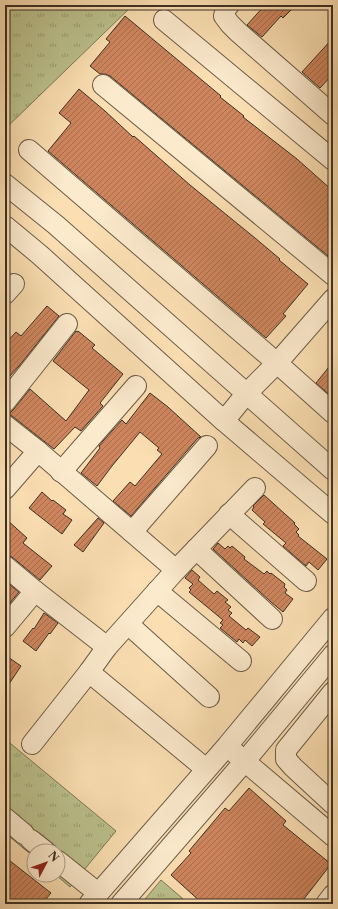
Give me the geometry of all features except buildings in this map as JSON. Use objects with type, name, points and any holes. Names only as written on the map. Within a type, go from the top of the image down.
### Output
[{"type":"street","points":[[229,5],[226,8],[224,16],[238,32],[329,104]]},
{"type":"street","points":[[164,20],[333,160]]},
{"type":"street","points":[[103,85],[333,275]]},
{"type":"street","points":[[29,150],[333,413]]},
{"type":"street","points":[[5,184],[62,230],[333,470]]},
{"type":"street","points":[[5,226],[224,421],[333,514]]},
{"type":"street","points":[[224,421],[246,394],[277,363],[333,299]]},
{"type":"street","points":[[5,402],[68,324]]},
{"type":"street","points":[[61,472],[136,386]]},
{"type":"street","points":[[5,425],[38,451],[176,570]]},
{"type":"street","points":[[132,532],[207,446]]},
{"type":"street","points":[[5,488],[38,451]]},
{"type":"street","points":[[32,744],[107,647],[176,570],[255,488]]},
{"type":"street","points":[[229,514],[306,581]]},
{"type":"street","points":[[196,549],[272,619]]},
{"type":"street","points":[[5,566],[107,647]]},
{"type":"street","points":[[5,627],[35,591]]},
{"type":"street","points":[[157,591],[241,661]]},
{"type":"street","points":[[66,869],[94,899],[227,746],[333,618]]},
{"type":"street","points":[[128,624],[209,698]]},
{"type":"street","points":[[122,904],[245,761],[333,655]]},
{"type":"street","points":[[89,672],[206,769]]},
{"type":"street","points":[[307,813],[330,794],[293,767],[286,759],[286,750],[333,692]]},
{"type":"street","points":[[227,746],[333,836]]},
{"type":"street","points":[[5,818],[33,841]]},
{"type":"street","points":[[326,904],[333,895]]},
{"type":"green space","points":[[5,5],[133,5],[5,129]]},
{"type":"green space","points":[[5,739],[116,831],[70,887],[65,883],[66,843],[26,843],[26,850],[5,833]]},
{"type":"green space","points":[[161,880],[189,904],[141,904]]}]
